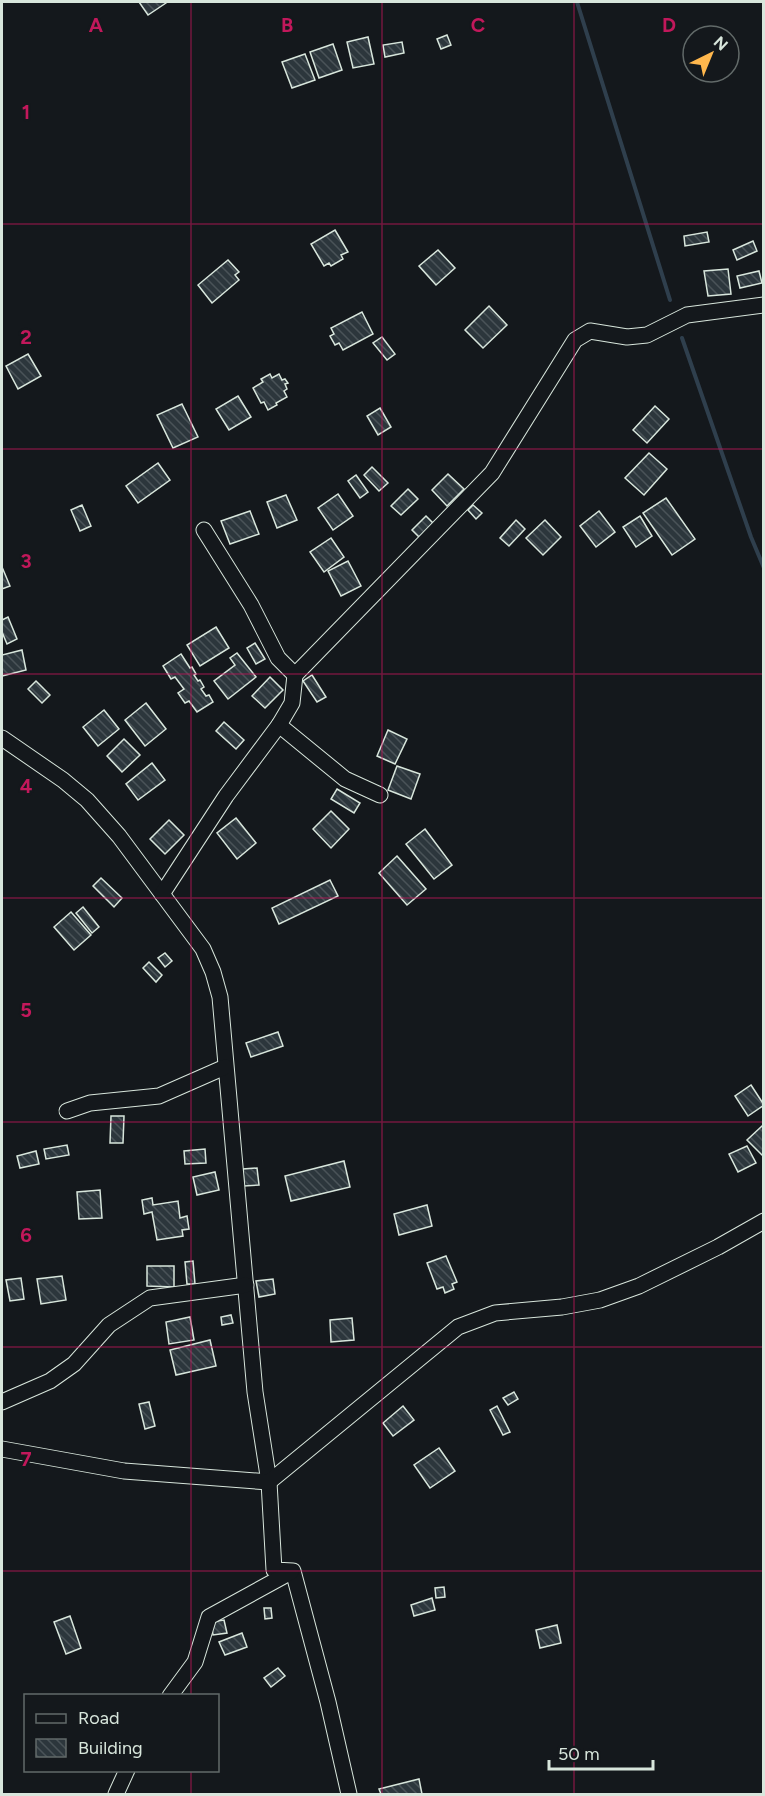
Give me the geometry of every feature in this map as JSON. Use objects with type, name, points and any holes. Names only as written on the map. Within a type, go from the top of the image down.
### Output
[{"type":"street","points":[[162,894],[226,796],[292,704],[295,675],[492,473],[575,340],[590,331],[627,337],[647,334],[687,315],[764,305]]},
{"type":"street","points":[[204,530],[251,605],[278,658],[295,675]]},
{"type":"street","points":[[279,724],[345,778],[380,795]]},
{"type":"street","points":[[2,738],[63,780],[87,800],[119,836],[203,949],[213,972],[220,998],[255,1392],[269,1482],[274,1570],[293,1571]]},
{"type":"street","points":[[67,1111],[90,1103],[159,1096],[225,1067]]},
{"type":"street","points":[[2,1449],[124,1471],[269,1482],[458,1327],[495,1313],[562,1307],[600,1300],[639,1286],[718,1248],[764,1221]]},
{"type":"street","points":[[2,1402],[50,1381],[66,1370],[109,1324],[150,1298],[246,1285]]},
{"type":"street","points":[[171,1694],[195,1662],[209,1617],[293,1571]]},
{"type":"street","points":[[293,1571],[328,1702],[349,1794]]},
{"type":"street","points":[[116,1794],[126,1772]]},
{"type":"building","points":[[139,2],[165,2],[166,3],[148,15]]},
{"type":"building","points":[[447,35],[451,45],[441,49],[437,39]]},
{"type":"building","points":[[368,37],[374,64],[353,68],[347,42]]},
{"type":"building","points":[[402,42],[404,53],[385,57],[383,45]]},
{"type":"building","points":[[333,44],[342,70],[319,78],[310,52]]},
{"type":"building","points":[[305,54],[315,80],[292,88],[282,62]]},
{"type":"building","points":[[335,230],[348,252],[341,255],[343,259],[331,266],[329,263],[324,266],[311,244]]},
{"type":"building","points":[[707,232],[709,242],[685,246],[684,236]]},
{"type":"building","points":[[753,241],[757,251],[737,260],[733,250]]},
{"type":"building","points":[[438,250],[455,268],[436,285],[419,266]]},
{"type":"building","points":[[228,260],[239,272],[235,275],[239,280],[212,303],[198,285]]},
{"type":"building","points":[[728,269],[731,294],[708,296],[704,271]]},
{"type":"building","points":[[759,271],[762,283],[740,288],[737,276]]},
{"type":"building","points":[[489,306],[507,325],[483,348],[465,330]]},
{"type":"building","points":[[362,312],[373,334],[343,350],[339,343],[335,345],[330,336],[334,334],[331,328]]},
{"type":"building","points":[[382,337],[395,354],[387,360],[373,343]]},
{"type":"building","points":[[28,354],[41,376],[18,389],[6,366]]},
{"type":"building","points":[[270,374],[272,378],[279,374],[282,380],[285,379],[288,383],[285,384],[287,389],[284,391],[287,397],[268,410],[264,402],[261,403],[253,388],[263,382],[261,379]]},
{"type":"building","points":[[238,396],[251,417],[229,430],[216,409]]},
{"type":"building","points":[[182,404],[198,437],[173,448],[157,415]]},
{"type":"building","points":[[655,406],[669,419],[647,443],[633,430]]},
{"type":"building","points":[[380,408],[391,427],[378,435],[367,416]]},
{"type":"building","points":[[649,453],[667,469],[644,495],[625,478]]},
{"type":"building","points":[[158,463],[170,480],[138,503],[126,486]]},
{"type":"building","points":[[372,467],[388,483],[379,491],[364,475]]},
{"type":"building","points":[[448,474],[464,489],[447,506],[432,490]]},
{"type":"building","points":[[356,475],[368,492],[360,498],[348,481]]},
{"type":"building","points":[[408,489],[418,499],[401,515],[391,506]]},
{"type":"building","points":[[338,494],[353,516],[333,530],[318,508]]},
{"type":"building","points":[[286,495],[297,520],[277,528],[267,502]]},
{"type":"building","points":[[666,498],[695,539],[672,555],[643,513]]},
{"type":"building","points":[[82,505],[91,526],[80,531],[71,510]]},
{"type":"building","points":[[473,505],[482,513],[476,519],[468,510]]},
{"type":"building","points":[[250,511],[259,534],[230,544],[221,521]]},
{"type":"building","points":[[599,511],[615,532],[596,547],[580,526]]},
{"type":"building","points":[[426,516],[436,526],[422,540],[412,530]]},
{"type":"building","points":[[640,516],[652,536],[636,547],[623,527]]},
{"type":"building","points":[[516,520],[525,529],[509,546],[500,538]]},
{"type":"building","points":[[545,520],[561,537],[543,555],[526,538]]},
{"type":"building","points":[[331,538],[344,557],[324,572],[310,552]]},
{"type":"building","points":[[348,561],[361,586],[341,596],[328,571]]},
{"type":"building","points":[[2,567],[10,586],[2,589]]},
{"type":"building","points":[[8,617],[17,639],[7,644],[2,632],[2,620]]},
{"type":"building","points":[[216,627],[229,648],[200,666],[187,645]]},
{"type":"building","points":[[255,643],[265,659],[256,664],[247,648]]},
{"type":"building","points":[[22,650],[26,670],[2,676],[2,655]]},
{"type":"building","points":[[237,653],[256,677],[228,699],[214,681],[235,665],[230,658]]},
{"type":"building","points":[[181,654],[204,687],[201,689],[206,696],[209,695],[213,702],[197,712],[189,701],[185,703],[178,693],[184,689],[175,677],[171,679],[163,666]]},
{"type":"building","points":[[312,675],[326,697],[317,702],[303,681]]},
{"type":"building","points":[[270,677],[283,690],[265,708],[252,696]]},
{"type":"building","points":[[36,681],[50,695],[42,703],[28,689]]},
{"type":"building","points":[[146,703],[166,729],[145,746],[125,720]]},
{"type":"building","points":[[104,710],[119,729],[98,746],[83,727]]},
{"type":"building","points":[[224,722],[244,740],[236,749],[216,731]]},
{"type":"building","points":[[388,730],[407,739],[395,764],[377,756]]},
{"type":"building","points":[[124,739],[140,755],[122,772],[107,756]]},
{"type":"building","points":[[152,763],[165,780],[138,800],[126,784]]},
{"type":"building","points":[[397,766],[420,774],[411,799],[388,790]]},
{"type":"building","points":[[337,789],[360,803],[354,813],[331,799]]},
{"type":"building","points":[[331,811],[349,829],[331,848],[313,829]]},
{"type":"building","points":[[236,818],[256,843],[237,859],[217,833]]},
{"type":"building","points":[[169,820],[184,835],[165,854],[150,839]]},
{"type":"building","points":[[425,829],[452,865],[434,879],[406,844]]},
{"type":"building","points":[[397,856],[426,889],[407,905],[379,873]]},
{"type":"building","points":[[101,878],[122,898],[114,907],[93,886]]},
{"type":"building","points":[[330,880],[338,896],[279,924],[272,908]]},
{"type":"building","points":[[83,907],[99,927],[92,933],[76,913]]},
{"type":"building","points":[[71,912],[91,935],[74,950],[54,927]]},
{"type":"building","points":[[165,953],[172,961],[165,967],[158,958]]},
{"type":"building","points":[[149,962],[162,975],[156,982],[143,968]]},
{"type":"building","points":[[278,1032],[283,1046],[251,1057],[246,1043]]},
{"type":"building","points":[[751,1085],[764,1105],[748,1116],[735,1096]]},
{"type":"building","points":[[111,1116],[124,1116],[123,1143],[110,1143]]},
{"type":"building","points":[[762,1126],[764,1128],[764,1157],[747,1140]]},
{"type":"building","points":[[67,1145],[69,1155],[46,1159],[44,1149]]},
{"type":"building","points":[[747,1146],[756,1163],[738,1172],[729,1154]]},
{"type":"building","points":[[205,1149],[206,1163],[185,1164],[184,1151]]},
{"type":"building","points":[[36,1151],[39,1164],[20,1168],[17,1156]]},
{"type":"building","points":[[344,1161],[350,1187],[291,1201],[285,1176]]},
{"type":"building","points":[[257,1168],[259,1185],[244,1186],[243,1169]]},
{"type":"building","points":[[215,1172],[219,1190],[197,1195],[193,1177]]},
{"type":"building","points":[[100,1190],[102,1218],[79,1219],[77,1192]]},
{"type":"building","points":[[152,1198],[153,1205],[178,1201],[180,1218],[187,1216],[189,1229],[182,1230],[183,1236],[157,1240],[152,1212],[144,1214],[142,1200]]},
{"type":"building","points":[[427,1205],[432,1226],[399,1235],[394,1214]]},
{"type":"building","points":[[446,1256],[457,1282],[452,1284],[454,1289],[445,1293],[443,1287],[437,1289],[427,1263]]},
{"type":"building","points":[[193,1261],[195,1284],[187,1284],[185,1262]]},
{"type":"building","points":[[147,1266],[174,1266],[174,1287],[147,1286]]},
{"type":"building","points":[[62,1276],[66,1300],[41,1304],[37,1279]]},
{"type":"building","points":[[21,1278],[24,1299],[10,1301],[6,1280]]},
{"type":"building","points":[[273,1279],[275,1294],[259,1297],[256,1281]]},
{"type":"building","points":[[231,1315],[233,1323],[222,1325],[221,1317]]},
{"type":"building","points":[[190,1317],[194,1340],[169,1344],[166,1322]]},
{"type":"building","points":[[352,1318],[354,1340],[331,1342],[330,1320]]},
{"type":"building","points":[[210,1340],[216,1366],[176,1375],[170,1350]]},
{"type":"building","points":[[514,1392],[518,1399],[508,1405],[503,1398]]},
{"type":"building","points":[[149,1402],[155,1426],[145,1429],[139,1404]]},
{"type":"building","points":[[403,1406],[414,1420],[393,1436],[383,1423]]},
{"type":"building","points":[[497,1406],[510,1432],[503,1435],[490,1410]]},
{"type":"building","points":[[439,1448],[455,1471],[430,1488],[414,1465]]},
{"type":"building","points":[[444,1587],[445,1597],[436,1598],[435,1588]]},
{"type":"building","points":[[432,1598],[435,1610],[414,1616],[411,1605]]},
{"type":"building","points":[[264,1608],[271,1608],[272,1618],[265,1619]]},
{"type":"building","points":[[70,1616],[81,1648],[66,1654],[54,1622]]},
{"type":"building","points":[[224,1620],[227,1633],[213,1635],[211,1622]]},
{"type":"building","points":[[557,1625],[561,1643],[540,1648],[536,1630]]},
{"type":"building","points":[[242,1633],[247,1647],[225,1655],[219,1642]]},
{"type":"building","points":[[278,1668],[285,1676],[271,1687],[264,1678]]},
{"type":"building","points":[[419,1779],[422,1794],[381,1794],[379,1789]]},
{"type":"waterway","points":[[577,2],[670,300]]},
{"type":"waterway","points":[[682,338],[751,537],[764,568]]}]
